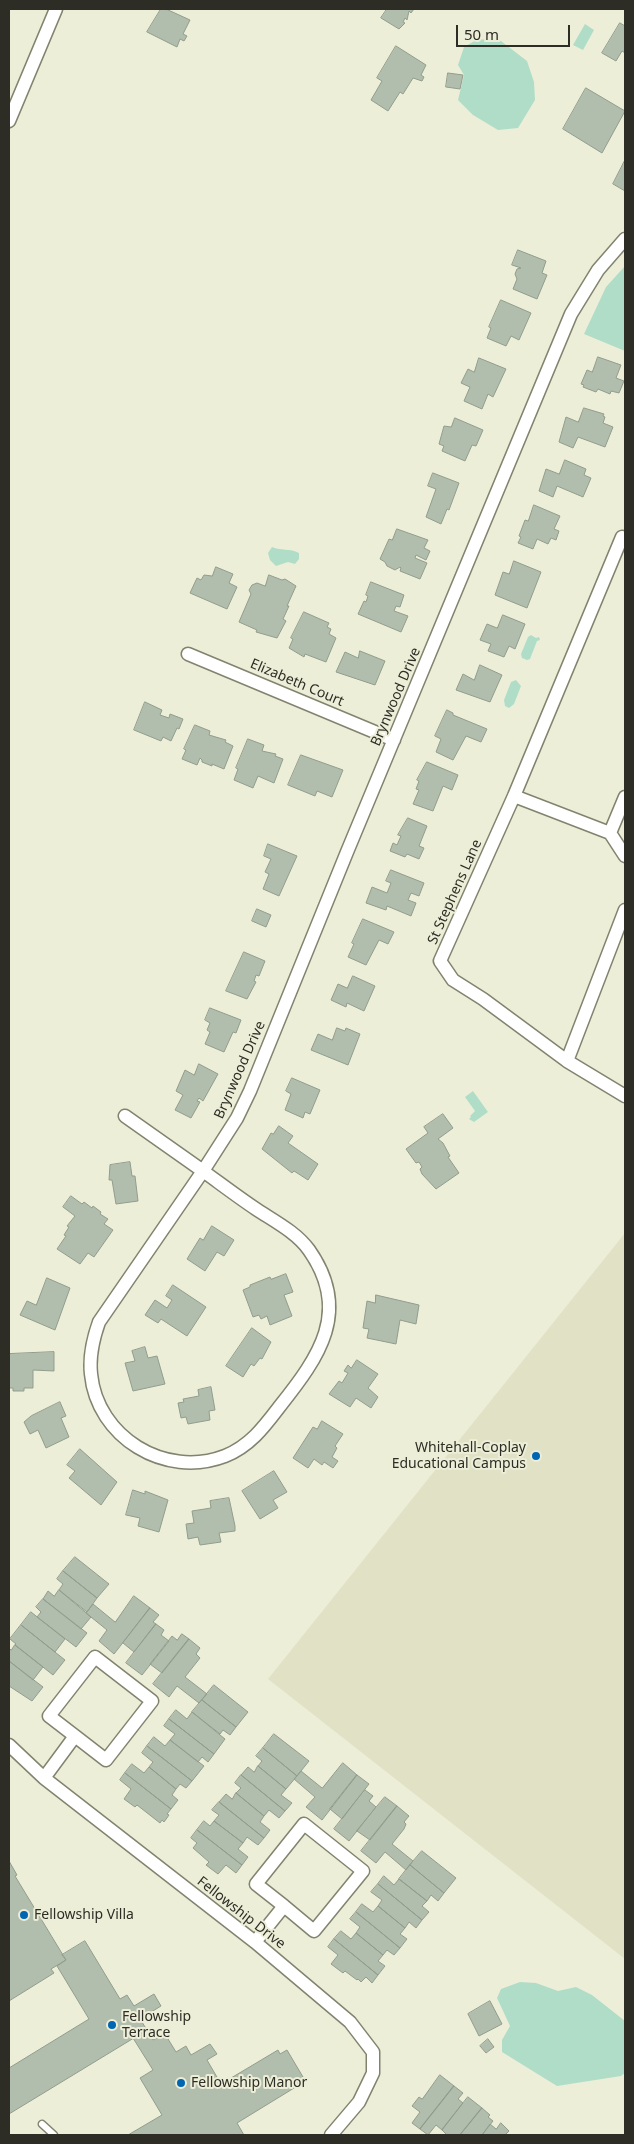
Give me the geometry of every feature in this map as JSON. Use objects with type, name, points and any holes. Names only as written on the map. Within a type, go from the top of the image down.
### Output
[{"type":"street","points":[[9,121],[56,9]]},
{"type":"street","name":"Brynwood Drive","points":[[125,1116],[203,1172],[294,1234],[308,1249],[319,1267],[325,1283],[328,1299],[328,1320],[322,1344],[310,1367],[256,1436],[240,1449],[224,1456],[191,1463],[174,1462],[139,1449],[122,1437],[106,1417],[95,1394],[91,1374],[90,1358],[99,1322],[203,1172],[237,1118],[250,1092],[571,314],[598,270],[625,239]]},
{"type":"street","name":"St Stephens Lane","points":[[624,535],[514,796],[440,961],[453,980],[483,999],[567,1061],[625,1096]]},
{"type":"street","name":"Elizabeth Court","points":[[188,654],[394,740]]},
{"type":"street","points":[[514,796],[610,833],[625,856]]},
{"type":"street","points":[[610,833],[625,797]]},
{"type":"street","points":[[567,1061],[625,910]]},
{"type":"street","points":[[95,1657],[152,1701],[106,1760],[75,1736],[49,1716],[95,1657]]},
{"type":"street","points":[[44,1778],[75,1736]]},
{"type":"street","name":"Fellowship Drive","points":[[9,1745],[44,1778],[255,1942],[350,2022],[373,2052],[373,2073],[359,2102],[331,2135]]},
{"type":"street","points":[[304,1824],[363,1872],[314,1931],[284,1906],[256,1884],[304,1824]]},
{"type":"street","points":[[255,1942],[284,1906]]},
{"type":"lane","points":[[42,2124],[54,2135]]},
{"type":"shaded area","points":[[585,24],[594,30],[583,50],[573,45]]},
{"type":"shaded area","points":[[478,39],[501,41],[527,61],[534,82],[535,100],[518,128],[498,130],[473,115],[458,100],[464,75],[458,65],[464,47]]},
{"type":"shaded area","points":[[625,266],[625,351],[584,334],[606,287]]},
{"type":"shaded area","points":[[272,547],[296,551],[299,553],[299,559],[295,564],[288,562],[276,566],[270,560],[268,553]]},
{"type":"shaded area","points":[[531,635],[536,638],[539,637],[540,640],[537,641],[530,659],[527,660],[522,658],[521,654],[528,637]]},
{"type":"shaded area","points":[[516,680],[521,686],[514,704],[509,708],[505,706],[504,700],[511,682]]},
{"type":"shaded area","points":[[473,1091],[488,1112],[474,1122],[469,1119],[475,1111],[465,1097]]},
{"type":"shaded area","name":"Whitehall-Coplay Educational Campus","points":[[625,1233],[625,1959],[268,1679]]},
{"type":"shaded area","points":[[520,1982],[536,1983],[558,1991],[576,1987],[592,1995],[625,2021],[625,2073],[621,2076],[557,2086],[502,2052],[502,2040],[510,2026],[497,1998],[501,1989]]},
{"type":"building","points":[[161,9],[166,9],[190,20],[183,34],[187,36],[184,41],[180,39],[177,47],[147,32]]},
{"type":"building","points":[[387,9],[414,9],[411,13],[409,11],[407,20],[405,18],[403,22],[405,23],[399,29],[381,18]]},
{"type":"building","points":[[620,23],[625,26],[625,53],[622,51],[616,61],[602,53]]},
{"type":"building","points":[[396,46],[426,65],[421,75],[424,77],[422,81],[413,78],[403,94],[400,92],[388,111],[371,100],[382,81],[377,78]]},
{"type":"building","points":[[448,73],[463,75],[460,89],[446,87]]},
{"type":"building","points":[[586,88],[625,111],[602,153],[563,129]]},
{"type":"building","points":[[625,160],[625,191],[613,184]]},
{"type":"building","points":[[518,250],[546,261],[542,273],[547,275],[537,299],[513,289],[517,279],[515,274],[517,269],[521,268],[512,265]]},
{"type":"building","points":[[501,300],[531,313],[519,340],[511,336],[506,346],[487,338],[491,328],[489,327]]},
{"type":"building","points":[[598,357],[621,365],[616,378],[624,381],[619,393],[611,391],[610,394],[598,389],[596,392],[583,387],[584,385],[581,384],[587,370],[592,372]]},
{"type":"building","points":[[479,358],[506,369],[493,397],[488,394],[482,409],[464,401],[470,387],[461,383],[468,369],[474,372]]},
{"type":"building","points":[[584,408],[604,414],[603,423],[613,427],[605,447],[578,437],[573,448],[559,442],[566,417],[578,422]]},
{"type":"building","points":[[455,418],[483,430],[476,446],[472,445],[465,461],[442,451],[444,446],[439,444],[444,426],[451,427]]},
{"type":"building","points":[[565,460],[586,469],[584,475],[591,478],[583,497],[557,486],[553,497],[539,491],[546,469],[559,474]]},
{"type":"building","points":[[433,473],[459,483],[449,510],[447,509],[441,524],[426,517],[436,489],[428,486]]},
{"type":"building","points":[[534,505],[560,516],[554,529],[559,531],[556,540],[551,538],[548,544],[537,539],[533,549],[518,543],[525,520],[528,521]]},
{"type":"building","points":[[397,529],[428,540],[424,548],[430,551],[426,560],[416,555],[415,558],[427,563],[420,579],[400,571],[400,567],[395,570],[387,566],[380,559],[389,539],[392,540]]},
{"type":"building","points":[[514,561],[541,572],[527,608],[495,595],[503,572],[509,574]]},
{"type":"building","points":[[216,567],[233,574],[229,583],[237,587],[227,609],[190,593],[197,578],[201,580],[204,575],[212,576]]},
{"type":"building","points":[[269,575],[282,580],[285,579],[296,586],[283,619],[286,621],[277,638],[256,632],[257,630],[239,622],[251,594],[249,590],[252,585],[257,583],[265,586]]},
{"type":"building","points":[[371,582],[404,595],[400,607],[396,606],[394,611],[408,616],[401,632],[358,614],[364,601],[366,602],[368,596],[366,595]]},
{"type":"building","points":[[304,612],[329,623],[327,627],[331,629],[329,634],[336,638],[326,662],[305,654],[304,657],[289,648],[293,639],[291,638]]},
{"type":"building","points":[[503,615],[525,624],[515,649],[509,646],[504,657],[488,651],[491,644],[480,640],[487,624],[497,628]]},
{"type":"building","points":[[360,651],[385,661],[375,685],[336,672],[345,652],[358,658]]},
{"type":"building","points":[[480,665],[502,675],[490,702],[456,690],[463,674],[474,680]]},
{"type":"building","points":[[145,702],[162,710],[160,715],[169,718],[170,714],[183,719],[171,741],[163,737],[161,741],[134,730]]},
{"type":"building","points":[[447,710],[453,713],[453,715],[487,729],[481,742],[466,736],[453,760],[436,752],[441,739],[435,736]]},
{"type":"building","points":[[195,725],[210,731],[209,735],[226,740],[225,742],[233,746],[224,769],[202,762],[200,758],[197,765],[182,759],[186,750],[184,749]]},
{"type":"building","points":[[248,739],[264,745],[262,751],[276,754],[275,756],[283,759],[274,783],[258,776],[253,788],[234,780],[238,769],[236,768]]},
{"type":"building","points":[[301,755],[343,770],[332,797],[317,791],[315,796],[288,785]]},
{"type":"building","points":[[427,762],[458,775],[452,790],[443,786],[433,811],[413,804],[419,790],[416,789],[419,781],[417,780]]},
{"type":"building","points":[[408,818],[427,826],[419,846],[424,848],[419,859],[407,854],[405,857],[390,851],[393,843],[397,845],[401,836],[398,835]]},
{"type":"building","points":[[268,844],[297,856],[279,896],[263,889],[269,874],[265,872],[271,859],[264,856]]},
{"type":"building","points":[[391,870],[424,883],[419,896],[411,893],[408,900],[416,903],[411,916],[387,906],[386,910],[366,903],[372,887],[387,893],[391,883],[386,881]]},
{"type":"building","points":[[257,909],[271,915],[266,927],[252,921]]},
{"type":"building","points":[[363,919],[394,932],[388,944],[379,940],[366,965],[348,957]]},
{"type":"building","points":[[244,952],[265,961],[259,976],[256,975],[254,981],[256,982],[247,999],[226,991]]},
{"type":"building","points":[[353,976],[375,986],[364,1011],[347,1003],[346,1007],[331,1000],[338,984],[347,988]]},
{"type":"building","points":[[210,1008],[241,1020],[236,1033],[233,1032],[224,1052],[205,1044],[210,1032],[207,1030],[210,1023],[205,1020]]},
{"type":"building","points":[[337,1028],[345,1031],[346,1028],[360,1034],[348,1065],[311,1050],[318,1034],[332,1040]]},
{"type":"building","points":[[199,1064],[218,1074],[203,1101],[199,1098],[197,1101],[200,1102],[191,1118],[175,1110],[183,1095],[176,1091],[185,1070],[194,1075]]},
{"type":"building","points":[[292,1078],[320,1090],[310,1114],[305,1112],[303,1118],[285,1110],[291,1094],[286,1091]]},
{"type":"building","points":[[443,1114],[453,1128],[438,1139],[443,1143],[450,1156],[448,1157],[459,1173],[436,1189],[422,1174],[420,1169],[422,1167],[419,1162],[416,1163],[406,1149],[428,1133],[424,1127]]},
{"type":"building","points":[[279,1126],[293,1136],[288,1143],[318,1164],[308,1180],[294,1171],[292,1173],[262,1149],[271,1133],[273,1134]]},
{"type":"building","points":[[130,1162],[132,1176],[135,1176],[138,1201],[116,1204],[112,1180],[109,1180],[110,1165]]},
{"type":"building","points":[[71,1196],[82,1204],[84,1202],[101,1212],[100,1214],[108,1219],[104,1224],[113,1230],[94,1257],[88,1253],[80,1264],[57,1249],[66,1236],[64,1235],[69,1227],[67,1226],[75,1216],[63,1207]]},
{"type":"building","points":[[212,1226],[234,1240],[224,1256],[217,1252],[205,1271],[187,1259],[200,1238],[203,1240]]},
{"type":"building","points":[[286,1274],[293,1292],[284,1295],[292,1316],[270,1325],[267,1316],[261,1319],[259,1315],[253,1317],[243,1290],[270,1277],[271,1279]]},
{"type":"building","points":[[47,1278],[70,1288],[55,1330],[20,1315],[27,1301],[36,1305]]},
{"type":"building","points":[[173,1285],[206,1307],[187,1336],[161,1319],[158,1323],[145,1315],[155,1300],[167,1308],[172,1300],[166,1296]]},
{"type":"building","points":[[376,1295],[419,1305],[416,1324],[400,1320],[396,1344],[367,1338],[369,1329],[363,1328],[367,1301],[375,1303]]},
{"type":"building","points":[[252,1328],[271,1342],[262,1359],[260,1358],[254,1366],[251,1364],[243,1377],[226,1366]]},
{"type":"building","points":[[145,1347],[148,1358],[157,1356],[165,1384],[133,1391],[125,1363],[135,1361],[132,1351]]},
{"type":"building","points":[[54,1352],[54,1371],[33,1370],[33,1388],[24,1388],[24,1391],[13,1391],[13,1388],[9,1388],[9,1354]]},
{"type":"building","points":[[357,1360],[378,1374],[368,1388],[378,1397],[371,1408],[356,1398],[350,1407],[329,1394],[339,1381],[342,1383],[348,1373],[344,1371],[348,1365],[351,1368]]},
{"type":"building","points":[[211,1387],[215,1410],[209,1411],[210,1420],[188,1424],[186,1417],[181,1418],[178,1403],[184,1402],[183,1399],[199,1396],[198,1390]]},
{"type":"building","points":[[60,1402],[66,1416],[61,1418],[69,1437],[46,1448],[38,1430],[30,1434],[24,1422],[31,1416]]},
{"type":"building","points":[[322,1421],[343,1434],[335,1446],[337,1448],[332,1457],[338,1461],[333,1468],[324,1462],[322,1465],[314,1459],[308,1468],[293,1458],[313,1427],[317,1429]]},
{"type":"building","points":[[80,1449],[117,1482],[101,1505],[69,1478],[75,1471],[67,1465]]},
{"type":"building","points":[[274,1471],[287,1492],[273,1500],[278,1508],[260,1519],[242,1491]]},
{"type":"building","points":[[133,1490],[145,1494],[145,1491],[168,1500],[159,1532],[138,1526],[140,1518],[126,1515]]},
{"type":"building","points":[[229,1498],[235,1531],[219,1533],[221,1542],[200,1545],[198,1537],[188,1539],[186,1524],[194,1523],[192,1511],[211,1508],[210,1501]]},
{"type":"building","points":[[75,1557],[109,1584],[97,1598],[63,1571]]},
{"type":"building","points":[[63,1571],[97,1598],[87,1612],[59,1590],[63,1584],[57,1579]]},
{"type":"building","points":[[59,1590],[91,1617],[81,1629],[43,1599],[48,1591],[54,1596]]},
{"type":"building","points":[[134,1596],[150,1608],[114,1654],[99,1641],[107,1630],[86,1613],[93,1604],[115,1622]]},
{"type":"building","points":[[43,1599],[87,1633],[76,1647],[37,1617],[41,1612],[36,1607]]},
{"type":"building","points":[[150,1608],[159,1615],[153,1622],[156,1624],[134,1652],[123,1643]]},
{"type":"building","points":[[31,1612],[65,1639],[55,1652],[21,1625]]},
{"type":"building","points":[[156,1624],[164,1630],[161,1635],[169,1641],[142,1675],[126,1663]]},
{"type":"building","points":[[21,1625],[65,1660],[53,1675],[10,1639]]},
{"type":"building","points":[[182,1634],[189,1639],[162,1673],[150,1664],[172,1636],[177,1640]]},
{"type":"building","points":[[189,1639],[200,1648],[196,1654],[200,1658],[185,1677],[207,1694],[199,1703],[177,1686],[169,1697],[153,1684]]},
{"type":"building","points":[[15,1645],[43,1667],[33,1680],[9,1661],[9,1648],[11,1650]]},
{"type":"building","points":[[9,1661],[43,1687],[32,1701],[9,1686]]},
{"type":"building","points":[[214,1685],[248,1712],[236,1727],[202,1700]]},
{"type":"building","points":[[202,1700],[236,1727],[230,1735],[223,1730],[220,1734],[192,1712]]},
{"type":"building","points":[[176,1710],[187,1719],[192,1712],[225,1739],[214,1754],[169,1719]]},
{"type":"building","points":[[169,1719],[214,1754],[208,1762],[202,1757],[198,1762],[170,1740],[175,1734],[164,1726]]},
{"type":"building","points":[[274,1734],[309,1761],[297,1776],[263,1748]]},
{"type":"building","points":[[154,1737],[165,1746],[170,1740],[204,1766],[192,1781],[147,1746]]},
{"type":"building","points":[[147,1746],[192,1781],[186,1788],[180,1784],[176,1789],[149,1767],[153,1762],[142,1753]]},
{"type":"building","points":[[263,1748],[297,1776],[286,1789],[258,1766],[262,1761],[256,1756]]},
{"type":"building","points":[[343,1763],[357,1775],[322,1820],[306,1807],[315,1797],[294,1779],[301,1771],[322,1788]]},
{"type":"building","points":[[132,1764],[144,1773],[149,1767],[176,1789],[172,1795],[178,1800],[171,1809],[125,1773]]},
{"type":"building","points":[[258,1766],[286,1789],[281,1795],[292,1803],[285,1811],[241,1775],[248,1767],[254,1772]]},
{"type":"building","points":[[125,1773],[171,1809],[164,1822],[162,1820],[160,1823],[137,1805],[135,1807],[124,1799],[131,1789],[120,1780]]},
{"type":"building","points":[[241,1775],[285,1811],[279,1818],[269,1810],[264,1816],[236,1793],[241,1788],[235,1783]]},
{"type":"building","points":[[357,1775],[369,1784],[342,1819],[330,1809]]},
{"type":"building","points":[[365,1790],[373,1796],[369,1801],[376,1807],[349,1841],[334,1829]]},
{"type":"building","points":[[236,1793],[264,1816],[260,1822],[270,1830],[264,1838],[219,1802],[226,1794],[232,1799]]},
{"type":"building","points":[[385,1797],[397,1806],[370,1840],[357,1831]]},
{"type":"building","points":[[219,1802],[264,1838],[258,1845],[247,1837],[243,1843],[214,1821],[219,1815],[212,1810]]},
{"type":"building","points":[[397,1806],[409,1816],[404,1822],[406,1824],[404,1829],[392,1844],[413,1861],[406,1870],[385,1852],[376,1863],[361,1851]]},
{"type":"building","points":[[204,1821],[210,1826],[214,1821],[243,1843],[238,1849],[248,1857],[242,1865],[197,1830]]},
{"type":"building","points":[[197,1830],[242,1865],[236,1873],[226,1865],[218,1874],[206,1865],[209,1862],[193,1848],[197,1843],[191,1838]]},
{"type":"building","points":[[422,1851],[456,1878],[444,1893],[410,1865]]},
{"type":"building","name":"Fellowship Villa","points":[[9,1861],[17,1875],[15,1876],[66,1960],[51,1969],[54,1973],[9,2001]]},
{"type":"building","points":[[410,1865],[444,1893],[438,1901],[431,1895],[427,1901],[399,1879]]},
{"type":"building","points":[[384,1876],[394,1885],[399,1879],[427,1901],[422,1906],[429,1912],[422,1920],[378,1884]]},
{"type":"building","points":[[378,1884],[422,1920],[416,1928],[409,1922],[405,1928],[378,1906],[382,1900],[371,1892]]},
{"type":"building","points":[[362,1904],[373,1912],[378,1906],[405,1928],[400,1934],[407,1939],[400,1948],[356,1912]]},
{"type":"building","points":[[356,1912],[400,1948],[394,1955],[387,1950],[383,1955],[356,1933],[360,1927],[350,1919]]},
{"type":"building","points":[[341,1931],[351,1939],[356,1933],[383,1955],[378,1961],[385,1966],[378,1975],[334,1939]]},
{"type":"building","points":[[334,1939],[378,1975],[372,1983],[366,1977],[361,1982],[345,1971],[343,1973],[331,1964],[338,1955],[328,1947]]},
{"type":"building","name":"Fellowship Terrace","points":[[85,1941],[120,1999],[127,1995],[134,2006],[154,1994],[161,2006],[140,2019],[147,2030],[9,2114],[9,2068],[89,2019],[57,1966],[66,1960],[62,1955]]},
{"type":"building","points":[[490,2001],[502,2024],[479,2036],[468,2014]]},
{"type":"building","name":"Fellowship Manor","points":[[147,2030],[153,2040],[165,2034],[176,2052],[186,2046],[191,2055],[210,2044],[217,2054],[207,2060],[221,2084],[278,2050],[280,2054],[287,2050],[303,2077],[297,2081],[299,2085],[237,2123],[244,2135],[128,2135],[162,2115],[140,2078],[153,2070],[133,2038]]},
{"type":"building","points":[[488,2039],[494,2047],[486,2053],[480,2046]]},
{"type":"building","points":[[440,2075],[454,2086],[420,2129],[412,2123],[420,2112],[412,2106],[419,2097],[422,2099]]},
{"type":"building","points":[[454,2086],[463,2093],[458,2099],[463,2103],[442,2130],[436,2125],[428,2135],[420,2129]]},
{"type":"building","points":[[468,2097],[482,2108],[460,2135],[447,2135],[442,2130]]},
{"type":"building","points":[[482,2108],[490,2115],[488,2117],[493,2121],[482,2135],[460,2135]]},
{"type":"building","points":[[501,2123],[509,2131],[505,2135],[482,2135],[490,2124],[496,2129]]},
{"type":"place","name":"Whitehall-Coplay Educational Campus","points":[[536,1456]]},
{"type":"place","name":"Fellowship Villa","points":[[24,1915]]},
{"type":"place","name":"Fellowship Terrace","points":[[112,2025]]},
{"type":"place","name":"Fellowship Manor","points":[[181,2083]]}]
